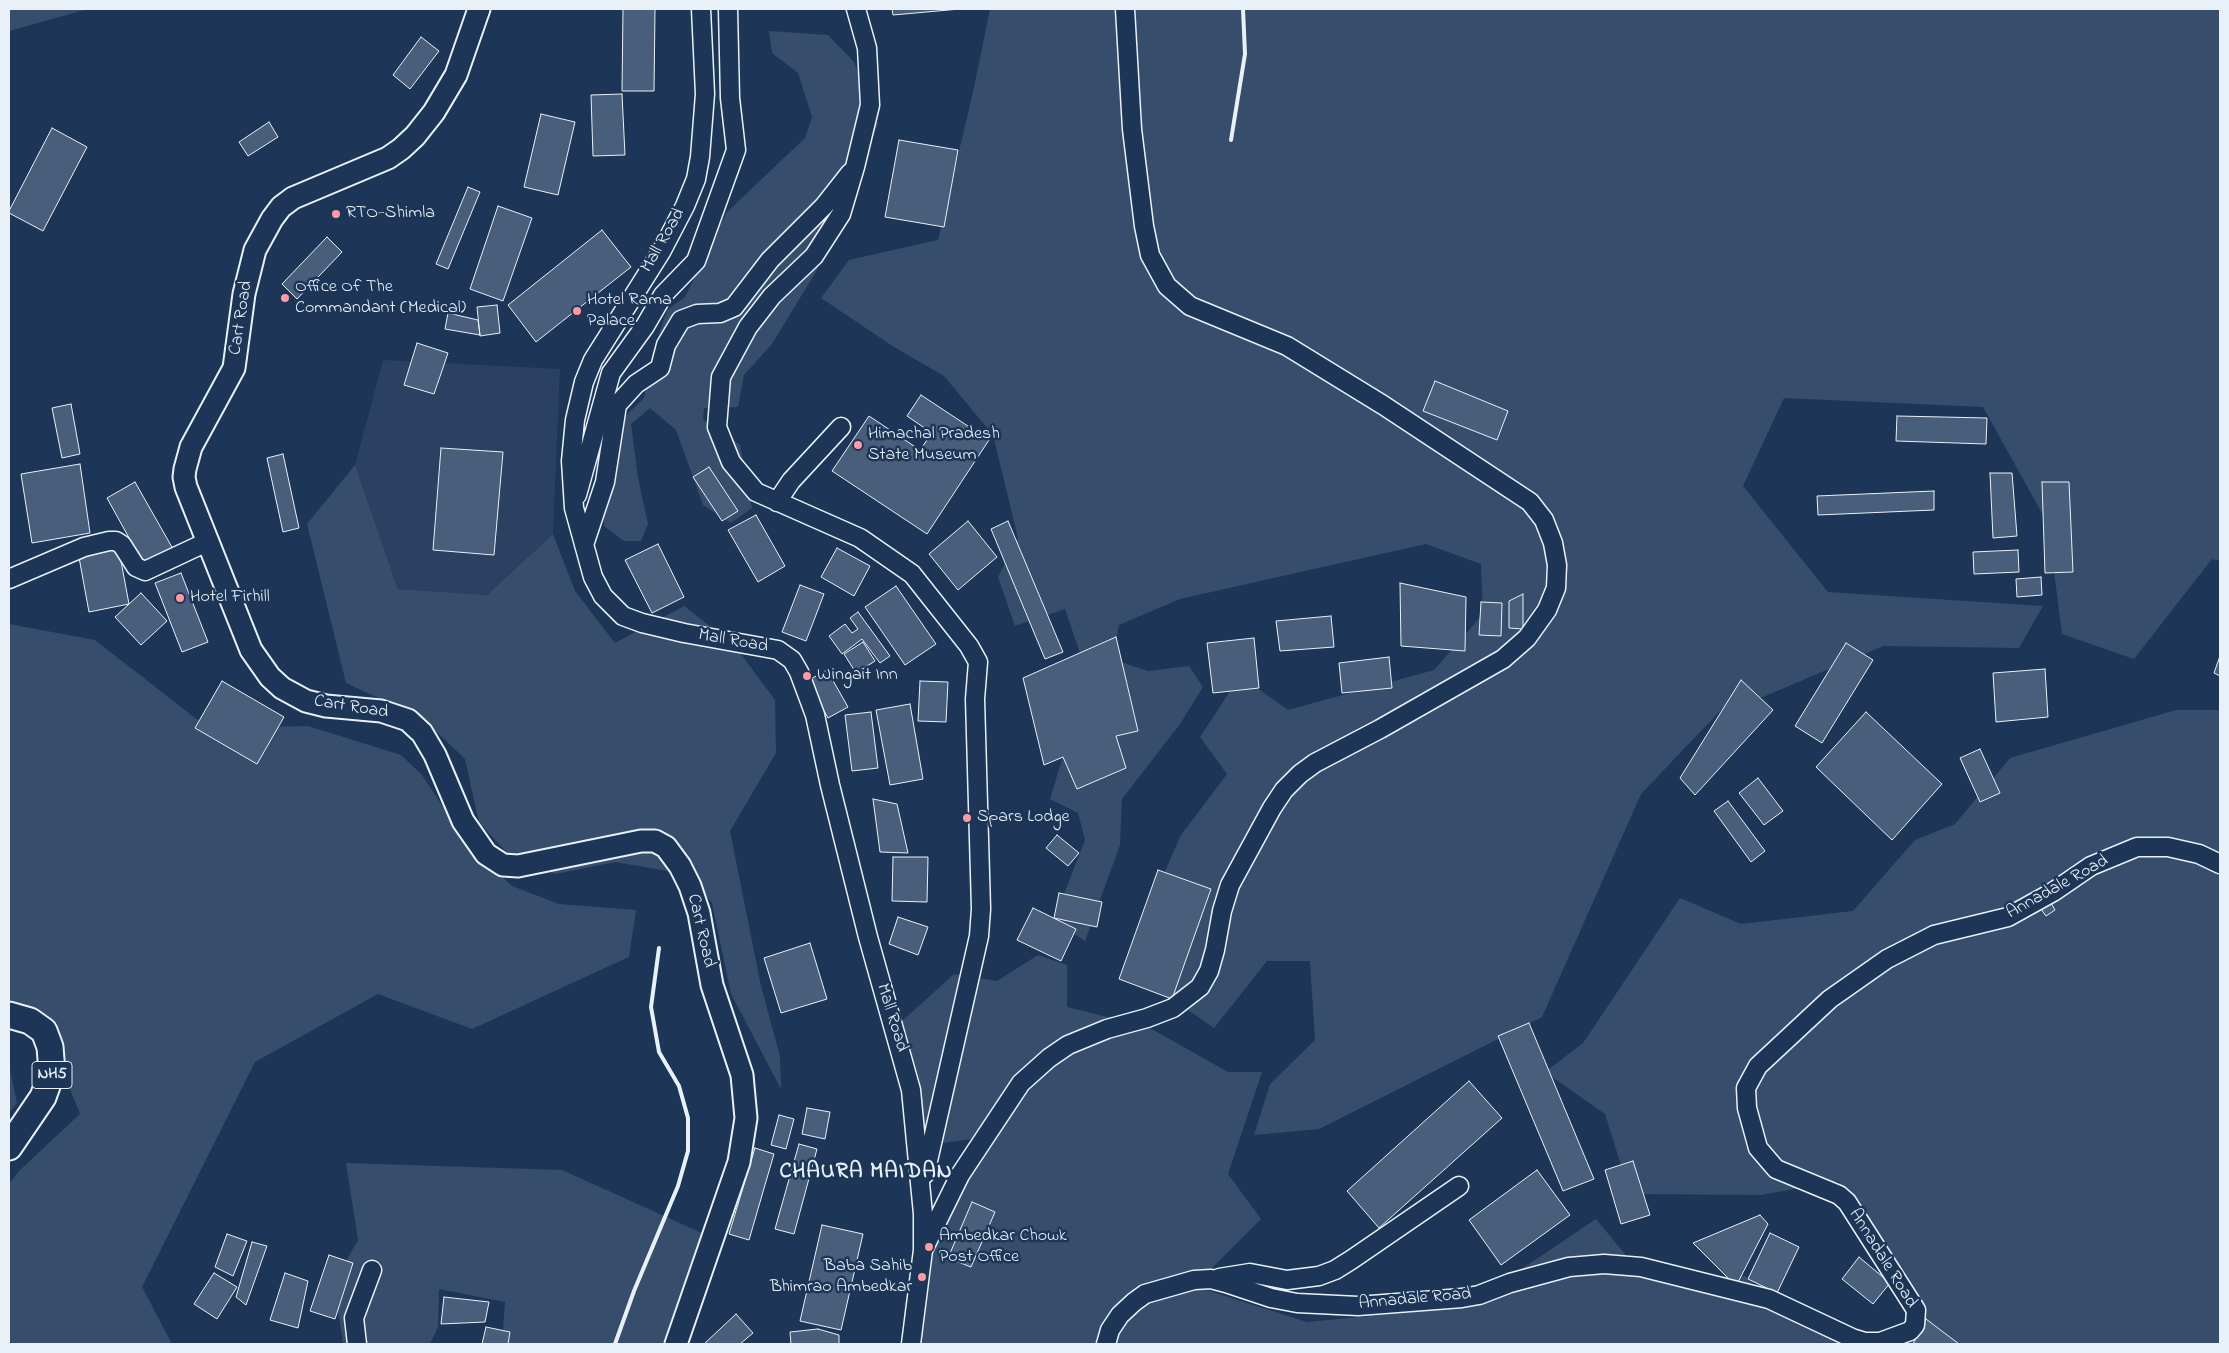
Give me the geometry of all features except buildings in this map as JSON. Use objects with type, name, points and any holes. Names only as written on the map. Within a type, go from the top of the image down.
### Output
[{"type":"highway","name":"NH5","points":[[9,1015],[30,1021],[44,1031],[50,1047],[52,1072],[44,1097],[9,1147]]},
{"type":"main road","name":"Cart Road","points":[[479,9],[456,75],[434,112],[415,136],[388,158],[293,198],[280,207],[272,219],[255,250],[244,294],[234,368],[191,447],[185,469],[186,487],[251,650],[270,676],[296,697],[316,704],[381,711],[408,720],[422,734],[435,755],[468,830],[486,854],[503,865],[527,865],[641,841],[655,841],[666,847],[680,866],[690,886],[699,913],[712,985],[742,1075],[746,1118],[739,1162],[676,1344]]},
{"type":"street","name":"Mall Road","points":[[701,9],[705,94],[700,157],[696,179],[685,206],[661,252],[593,360],[584,382],[575,420],[571,461],[574,508],[593,577],[603,596],[623,616],[642,624],[684,634],[778,650],[792,660],[799,672],[815,715],[830,785],[866,928],[909,1082],[922,1188],[923,1250],[911,1344]]},
{"type":"street","points":[[574,508],[611,373],[645,326],[664,295],[696,261],[736,150],[730,98],[728,9]]},
{"type":"street","points":[[856,9],[867,48],[870,105],[842,214],[814,256],[772,296],[748,327],[722,377],[717,427],[731,462],[756,492],[860,538],[912,574],[969,646],[978,662],[975,699],[981,909],[979,936],[922,1188]]},
{"type":"street","points":[[923,1250],[960,1175],[1021,1083],[1068,1044],[1107,1029],[1147,1018],[1173,1008],[1200,987],[1211,964],[1222,911],[1230,885],[1272,808],[1295,779],[1315,763],[1380,729],[1503,659],[1527,638],[1547,610],[1556,588],[1557,565],[1553,543],[1544,520],[1530,502],[1383,405],[1287,346],[1190,306],[1167,286],[1150,255],[1144,226],[1132,129],[1125,9]]},
{"type":"street","points":[[584,545],[605,482],[617,405],[636,384],[660,368],[666,345],[681,320],[697,314],[720,313],[734,307],[770,260],[824,206],[855,167]]},
{"type":"street","points":[[777,502],[791,480],[841,427]]},
{"type":"street","points":[[9,580],[84,547],[109,541],[116,541],[122,545],[136,567],[145,570],[209,541]]},
{"type":"street","name":"Annadale Road","points":[[1106,1344],[1110,1330],[1120,1315],[1145,1294],[1182,1282],[1211,1280],[1240,1287],[1271,1298],[1297,1303],[1358,1306],[1462,1298],[1479,1295],[1510,1283],[1569,1267],[1604,1264],[1640,1267],[1769,1299],[1852,1338],[1865,1342],[1880,1342],[1910,1332],[1915,1325],[1916,1310],[1847,1202],[1840,1195],[1776,1169],[1758,1148],[1746,1108],[1746,1088],[1758,1066],[1830,999],[1887,958],[1934,935],[2008,917],[2053,892],[2091,866],[2137,847],[2168,847],[2199,854],[2220,864]]},
{"type":"street","points":[[1211,1280],[1250,1273],[1287,1280],[1319,1276],[1351,1260],[1459,1186]]},
{"type":"street","points":[[357,1344],[354,1318],[372,1270]]},
{"type":"shaded area","points":[[9,9],[88,9],[9,31]]},
{"type":"shaded area","points":[[990,9],[2220,9],[2220,561],[2212,559],[2134,659],[2062,634],[2048,524],[1983,407],[1784,398],[1743,486],[1828,592],[2043,606],[2019,648],[1883,646],[1763,697],[1721,710],[1641,794],[1542,1017],[1319,1129],[1254,1135],[1270,1084],[1315,1040],[1310,961],[1267,961],[1214,1028],[1149,983],[1150,905],[1181,835],[1227,774],[1200,737],[1240,676],[1288,710],[1434,670],[1483,614],[1481,564],[1426,544],[1180,599],[1119,625],[1112,659],[1148,671],[1189,666],[1203,687],[1180,724],[1122,799],[1120,845],[1085,941],[1054,920],[1085,840],[1078,813],[1050,799],[1064,753],[1093,691],[1065,609],[1015,626],[998,577],[1018,538],[993,435],[944,376],[894,347],[821,298],[849,260],[938,240],[973,92]]},
{"type":"shaded area","points":[[769,31],[828,35],[854,62],[878,124],[817,270],[772,344],[744,375],[738,407],[704,408],[703,419],[740,445],[752,508],[731,523],[703,505],[676,430],[650,408],[631,424],[638,478],[648,524],[641,541],[624,541],[604,526],[601,440],[644,398],[652,355],[667,310],[685,297],[726,213],[805,138],[812,117],[798,73],[772,53]]},
{"type":"shaded area","points":[[383,360],[560,369],[553,534],[487,595],[398,589],[355,465]]},
{"type":"shaded area","points":[[355,465],[398,589],[487,595],[553,534],[575,591],[615,643],[684,606],[735,646],[775,700],[776,753],[730,831],[761,986],[780,1056],[781,1089],[731,994],[712,903],[691,875],[615,862],[556,874],[516,862],[479,823],[465,759],[423,719],[346,683],[307,524]]},
{"type":"shaded area","points":[[9,624],[95,640],[208,728],[308,726],[401,755],[422,775],[469,846],[512,886],[559,904],[636,910],[629,957],[472,1029],[378,994],[255,1062],[142,1287],[172,1344],[12,1344],[9,1339],[9,1184],[19,1171],[80,1114],[52,1044],[9,1009]]},
{"type":"shaded area","points":[[2176,710],[2220,710],[2220,1344],[1894,1344],[1920,1301],[1838,1181],[1761,1195],[1630,1194],[1605,1114],[1545,1072],[1583,1043],[1680,898],[1741,924],[1853,911],[1915,840],[1955,824],[2010,758]]},
{"type":"shaded area","points":[[1038,955],[1067,965],[1067,1007],[1148,1027],[1228,1072],[1262,1072],[1228,1174],[1261,1219],[1194,1286],[1307,1322],[1465,1307],[1596,1219],[1643,1276],[1745,1276],[1797,1324],[1856,1344],[902,1344],[905,1302],[988,1137],[935,1144],[909,1109],[890,1032],[954,974],[997,981]]},
{"type":"shaded area","points":[[9,1065],[17,1103],[9,1113]]},
{"type":"shaded area","points":[[346,1163],[562,1170],[704,1234],[668,1344],[502,1344],[505,1302],[439,1289],[438,1327],[430,1344],[343,1344],[334,1282],[358,1240]]},
{"type":"railway","points":[[1231,140],[1245,54],[1243,9]]},
{"type":"railway","points":[[615,1344],[634,1291],[678,1186],[688,1151],[688,1118],[679,1086],[659,1052],[651,1007],[659,948]]},
{"type":"place","name":"RTO-Shimla","points":[[336,214]]},
{"type":"place","name":"Office Of The Commandant (Medical)","points":[[285,298]]},
{"type":"place","name":"Hotel Rama Palace","points":[[577,311]]},
{"type":"place","name":"Himachal Pradesh State Museum","points":[[858,445]]},
{"type":"place","name":"Hotel Firhill","points":[[180,598]]},
{"type":"place","name":"Wingait Inn","points":[[807,676]]},
{"type":"place","name":"Spars Lodge","points":[[967,818]]},
{"type":"place","name":"Ambedkar Chowk Post Office","points":[[929,1247]]},
{"type":"place","name":"Baba Sahib Bhimrao Ambedkar","points":[[922,1277]]},
{"type":"district","name":"CHAURA MAIDAN","points":[[866,1173]]}]
